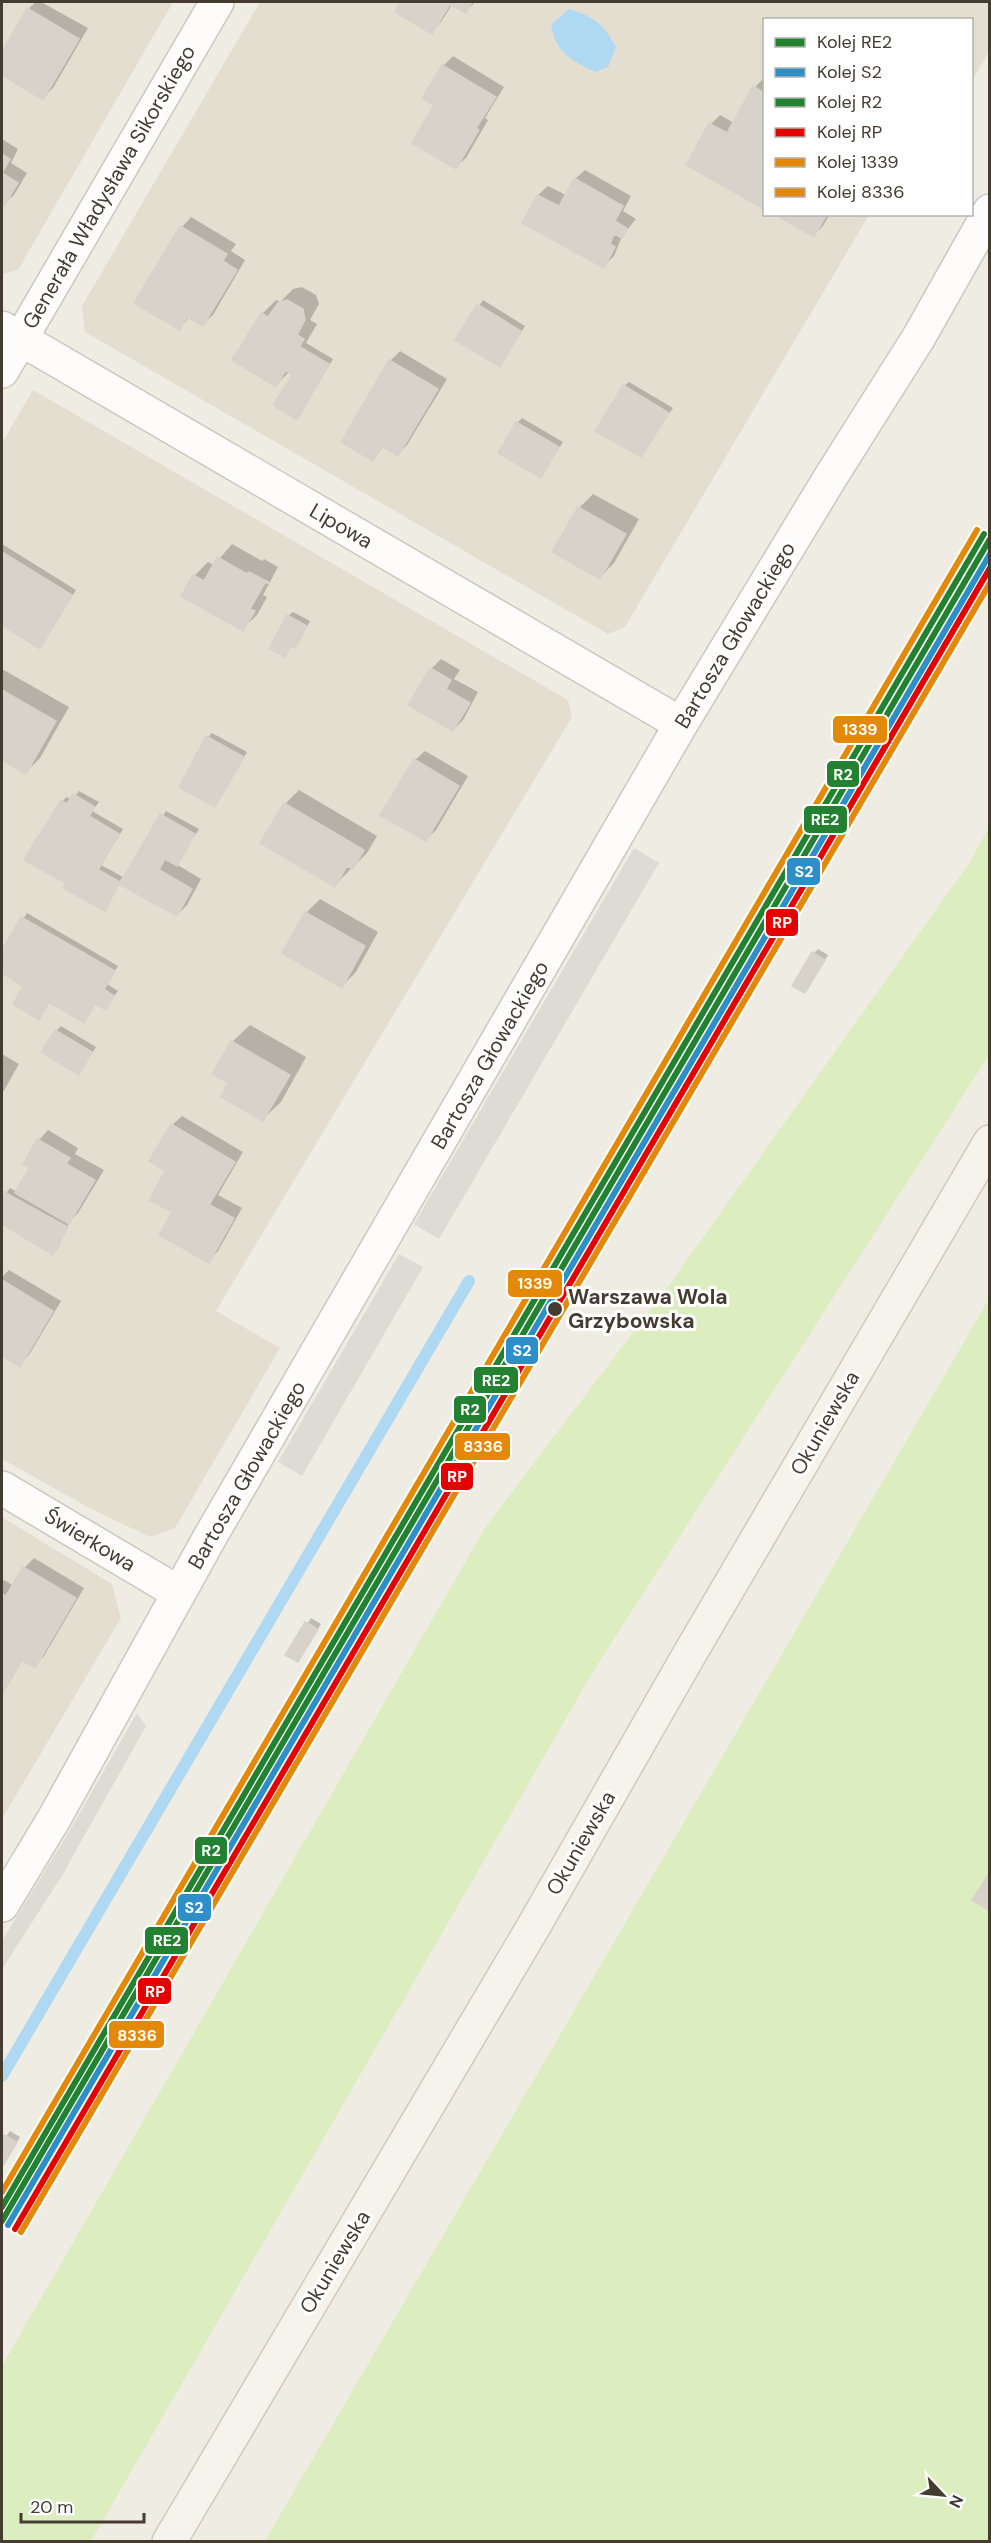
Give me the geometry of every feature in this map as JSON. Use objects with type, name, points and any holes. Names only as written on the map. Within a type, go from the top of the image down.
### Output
[{"type":"main road","name":"Okuniewska","points":[[169,2541],[535,1924],[689,1655],[990,1142]]},
{"type":"street","name":"Generała Władysława Sikorskiego","points":[[2,371],[11,334],[217,2]]},
{"type":"street","name":"Bartosza Głowackiego","points":[[2,1905],[55,1817],[179,1593],[681,724],[830,478],[919,337],[990,211]]},
{"type":"street","name":"Lipowa","points":[[11,334],[681,724]]},
{"type":"street","name":"Świerkowa","points":[[2,1488],[179,1593]]},
{"type":"shaded area","points":[[2,2],[173,2],[18,270],[2,274]]},
{"type":"shaded area","points":[[260,2],[989,2],[989,51],[973,79],[973,18],[763,18],[763,216],[868,216],[625,627],[608,634],[85,332],[82,306]]},
{"type":"shaded area","points":[[33,390],[568,700],[572,717],[216,1311],[280,1348],[175,1528],[150,1537],[95,1511],[2,1459],[2,443]]},
{"type":"shaded area","points":[[634,848],[659,863],[439,1239],[414,1224]]},
{"type":"shaded area","points":[[399,1254],[423,1267],[302,1476],[278,1462]]},
{"type":"shaded area","points":[[2,1517],[112,1584],[121,1618],[2,1819]]},
{"type":"shaded area","points":[[137,1713],[146,1726],[63,1874],[2,1969],[2,1941],[70,1830]]},
{"type":"green space","points":[[989,827],[989,1055],[594,1670],[91,2541],[2,2541],[2,2366],[485,1528],[672,1281],[970,862]]},
{"type":"green space","points":[[989,1299],[989,2541],[265,2541]]},
{"type":"water","points":[[569,9],[597,22],[611,39],[616,47],[608,67],[595,72],[579,64],[561,49],[553,35],[551,25]]},
{"type":"building","points":[[398,2],[472,2],[466,13],[450,4],[432,34],[395,12],[400,3]]},
{"type":"building","points":[[27,8],[79,39],[43,100],[2,75],[2,52]]},
{"type":"building","points":[[442,65],[496,97],[476,128],[479,130],[456,169],[412,143],[434,105],[422,98]]},
{"type":"building","points":[[753,86],[763,92],[763,208],[686,165],[709,123],[727,133]]},
{"type":"building","points":[[2,154],[10,159],[2,173]]},
{"type":"building","points":[[2,173],[18,183],[4,206],[2,205]]},
{"type":"building","points":[[574,178],[623,206],[615,221],[628,229],[622,238],[614,234],[610,244],[615,247],[604,268],[522,223],[537,195],[559,206]]},
{"type":"building","points":[[777,216],[826,216],[814,237]]},
{"type":"building","points":[[180,226],[227,254],[223,261],[237,270],[203,326],[187,317],[180,330],[134,303]]},
{"type":"building","points":[[287,300],[303,309],[305,320],[297,335],[304,339],[276,387],[232,360],[261,313],[268,317],[278,303]]},
{"type":"building","points":[[477,304],[521,331],[500,367],[455,340]]},
{"type":"building","points":[[300,347],[329,364],[297,420],[273,405],[292,375],[286,371]]},
{"type":"building","points":[[389,360],[438,389],[398,456],[382,446],[373,461],[341,442]]},
{"type":"building","points":[[623,385],[669,413],[641,457],[595,431]]},
{"type":"building","points":[[516,422],[559,447],[541,478],[498,453]]},
{"type":"building","points":[[578,507],[626,534],[600,579],[552,552]]},
{"type":"building","points":[[2,552],[72,595],[40,649],[2,625]]},
{"type":"building","points":[[217,557],[247,574],[249,572],[270,583],[265,583],[250,609],[255,611],[243,631],[181,596],[193,575],[204,581]]},
{"type":"building","points":[[287,615],[307,626],[295,648],[291,646],[285,657],[269,648]]},
{"type":"building","points":[[430,668],[451,680],[446,689],[470,703],[453,731],[408,705]]},
{"type":"building","points":[[2,690],[56,721],[26,774],[2,760]]},
{"type":"building","points":[[206,736],[244,757],[215,807],[179,787]]},
{"type":"building","points":[[414,759],[459,786],[426,841],[380,815]]},
{"type":"building","points":[[73,794],[95,807],[89,816],[119,834],[98,870],[39,836],[61,800],[67,804]]},
{"type":"building","points":[[284,803],[364,850],[353,869],[347,866],[335,887],[260,843]]},
{"type":"building","points":[[160,814],[195,834],[177,866],[165,859],[159,870],[136,856]]},
{"type":"building","points":[[38,836],[74,856],[60,880],[24,860]]},
{"type":"building","points":[[74,856],[120,882],[105,911],[63,888],[66,883],[60,880]]},
{"type":"building","points":[[136,856],[192,889],[177,916],[119,884]]},
{"type":"building","points":[[305,912],[365,946],[342,988],[282,953]]},
{"type":"building","points":[[21,917],[79,950],[39,1020],[13,1004],[23,986],[2,973],[2,950]]},
{"type":"building","points":[[79,950],[115,971],[104,989],[114,996],[106,1010],[95,1004],[84,1023],[49,1002]]},
{"type":"building","points":[[812,952],[825,960],[805,993],[792,986]]},
{"type":"building","points":[[55,1030],[92,1052],[79,1075],[41,1052]]},
{"type":"building","points":[[231,1041],[290,1075],[263,1121],[221,1097],[228,1083],[212,1074]]},
{"type":"building","points":[[171,1124],[235,1162],[209,1205],[184,1191],[172,1212],[149,1200],[165,1171],[149,1161]]},
{"type":"building","points":[[37,1139],[70,1158],[66,1164],[95,1180],[69,1224],[15,1193],[29,1168],[23,1164]]},
{"type":"building","points":[[184,1191],[234,1218],[209,1263],[159,1235]]},
{"type":"building","points":[[4,1192],[68,1227],[53,1255],[2,1224]]},
{"type":"building","points":[[2,1280],[53,1311],[20,1367],[2,1356]]},
{"type":"building","points":[[23,1567],[76,1598],[35,1668],[2,1648],[2,1594],[6,1596]]},
{"type":"building","points":[[305,1622],[318,1629],[298,1662],[285,1655]]},
{"type":"building","points":[[2,1648],[22,1660],[2,1695]]},
{"type":"building","points":[[990,1872],[990,1911],[972,1900]]},
{"type":"building","points":[[4,2135],[17,2142],[2,2167],[2,2139]]},
{"type":"waterway","points":[[2,2076],[469,1281]]},
{"type":"rail line","name":"1339","points":[[2,2192],[977,530]]},
{"type":"rail line","name":"R2","points":[[2,2207],[984,534]]},
{"type":"rail line","name":"RE2","points":[[2,2221],[990,539]]},
{"type":"rail line","name":"S2","points":[[8,2225],[990,554]]},
{"type":"rail line","name":"RP","points":[[15,2229],[990,568]]},
{"type":"rail line","name":"8336","points":[[21,2232],[990,583]]},
{"type":"place","name":"Warszawa Wola Grzybowska","points":[[555,1309]]}]
